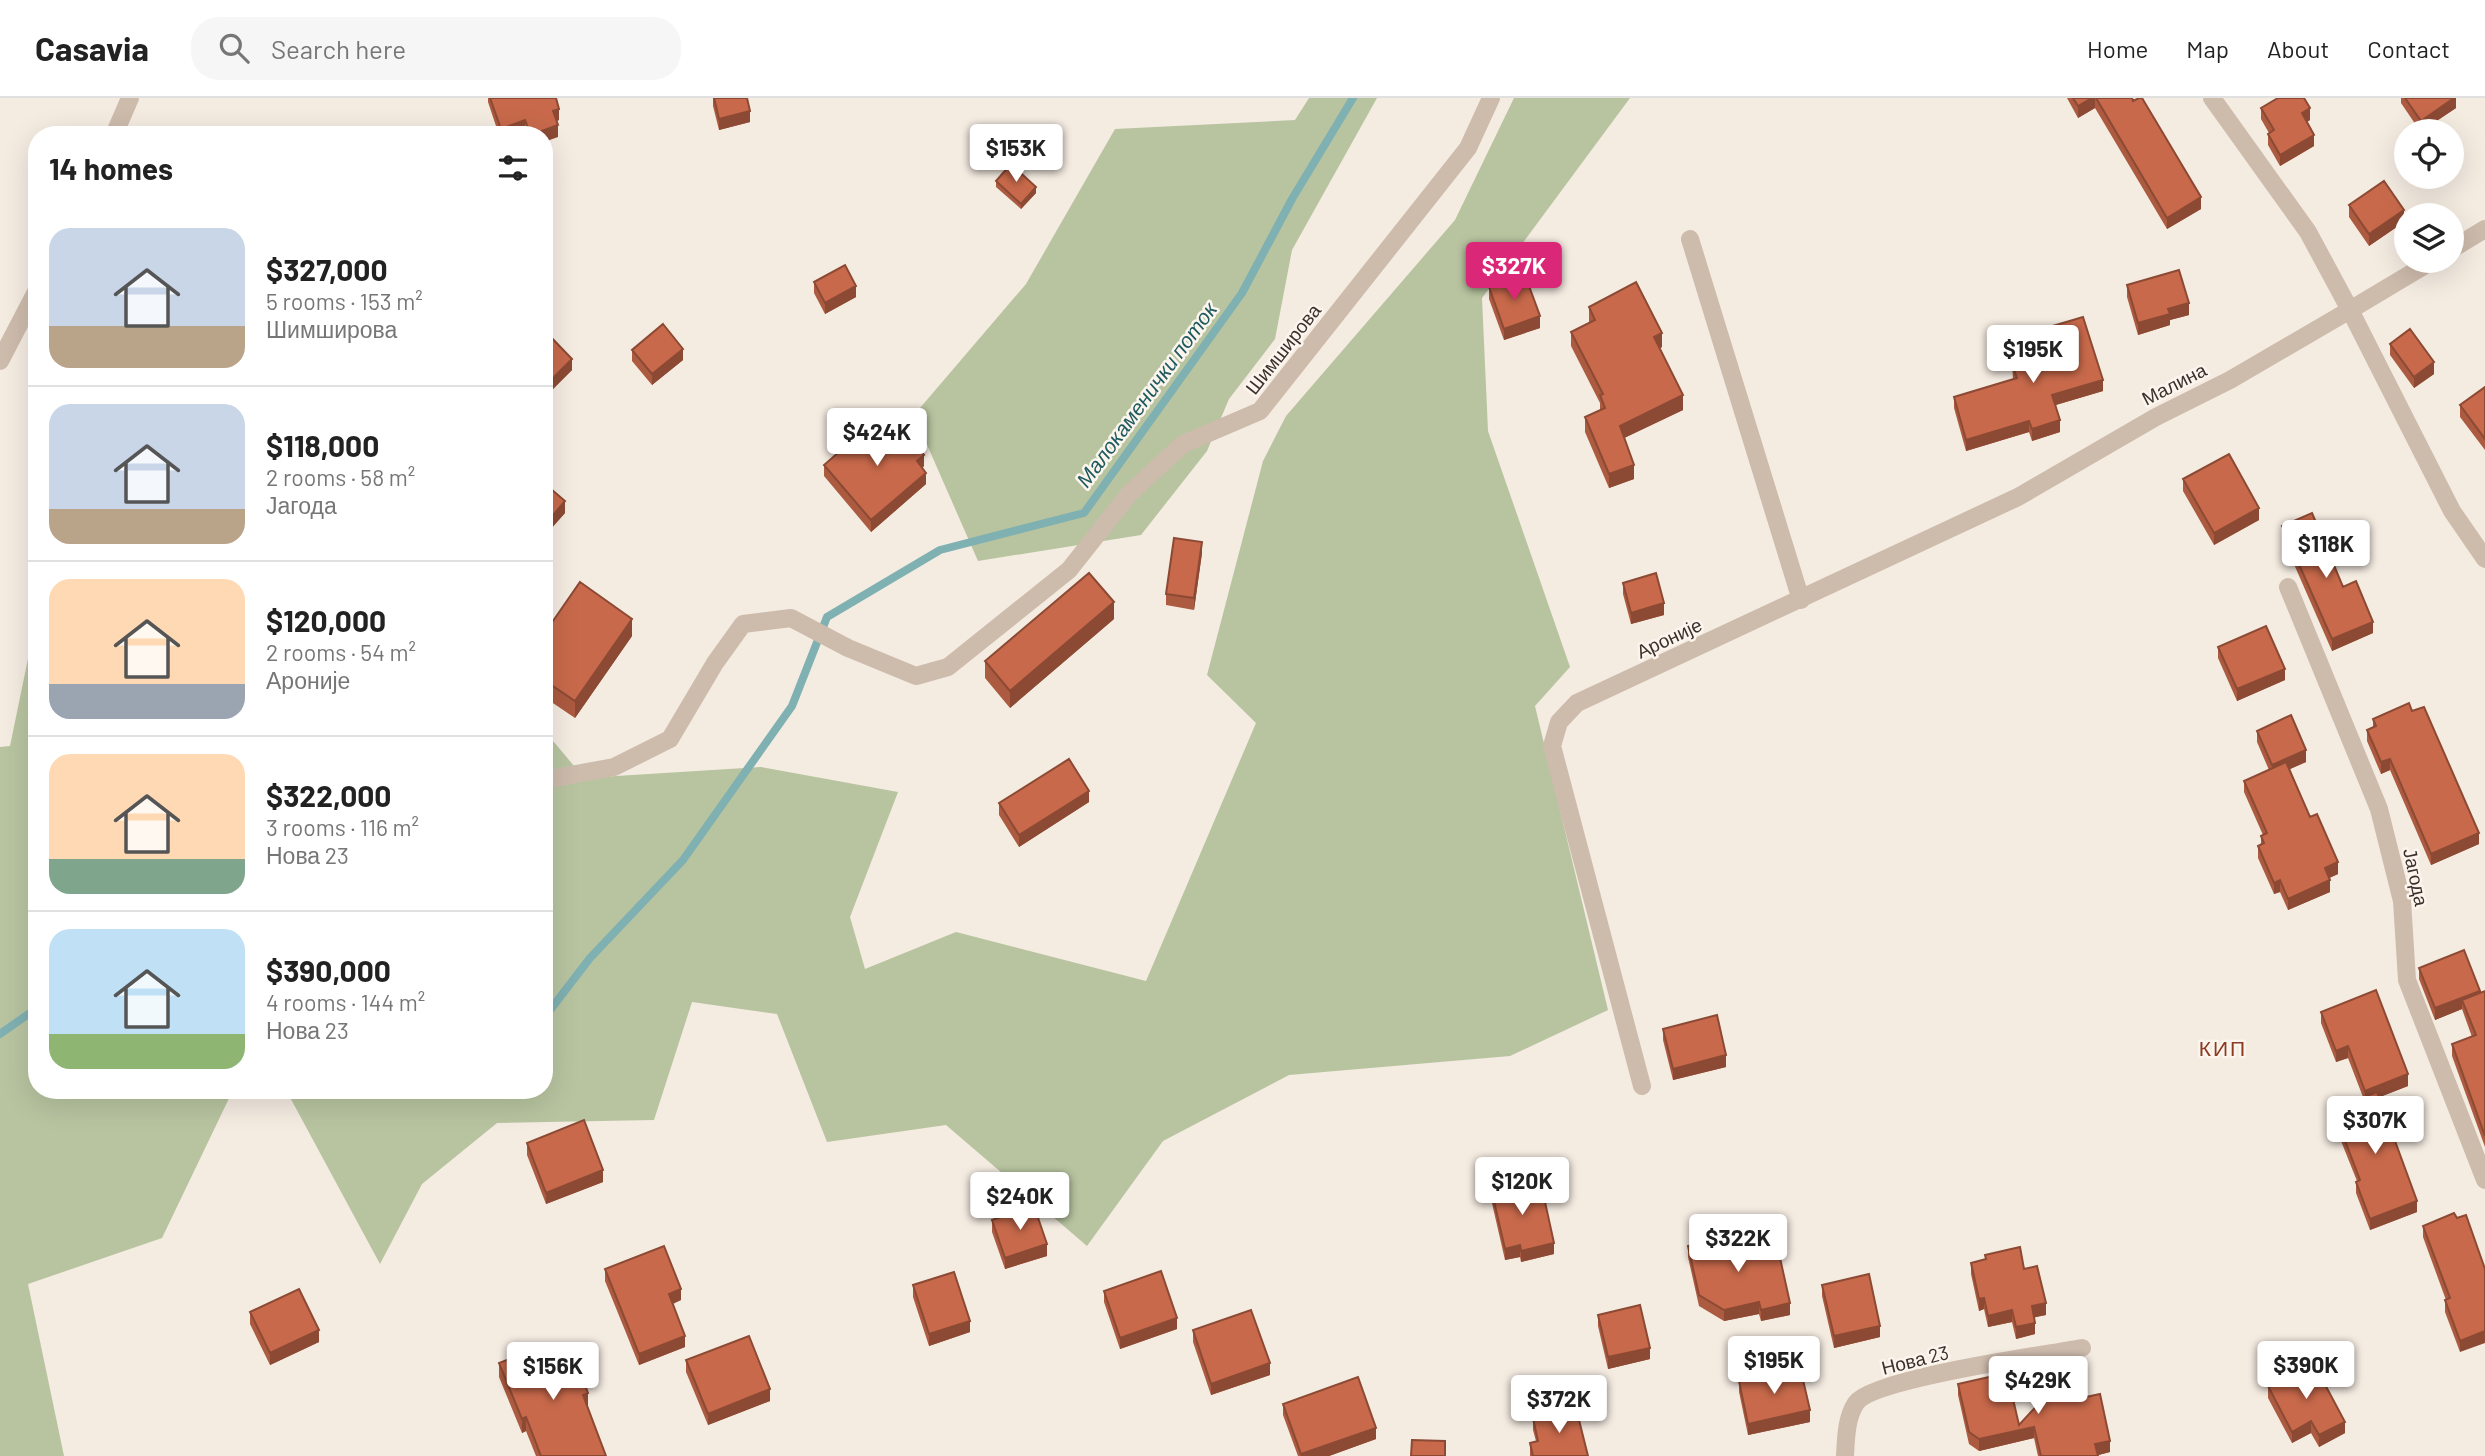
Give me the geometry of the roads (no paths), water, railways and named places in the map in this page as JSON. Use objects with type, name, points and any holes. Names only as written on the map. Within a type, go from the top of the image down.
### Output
[{"type":"street","points":[[118,126],[130,98]]},
{"type":"street","name":"Шимширова","points":[[553,778],[614,766],[670,739],[715,663],[743,624],[791,618],[848,648],[916,676],[948,667],[1069,570],[1129,494],[1183,444],[1260,411],[1468,148],[1491,98]]},
{"type":"street","points":[[2212,98],[2308,232],[2452,511],[2485,559]]},
{"type":"street","points":[[2464,242],[2485,229]]},
{"type":"street","points":[[1689,239],[1801,600]]},
{"type":"street","name":"Малина","points":[[1801,600],[2018,497],[2155,417],[2230,380],[2412,273]]},
{"type":"street","points":[[0,361],[28,307]]},
{"type":"street","name":"Јагода","points":[[2288,587],[2379,809],[2402,901],[2407,980],[2485,1180]]},
{"type":"street","name":"Ароније","points":[[1642,1086],[1552,746],[1556,729],[1564,714],[1577,703],[1801,600]]},
{"type":"street","name":"Нова 23","points":[[1844,1456],[1847,1428],[1857,1402],[1873,1392],[1922,1377],[2082,1348]]},
{"type":"waterway","name":"Малокаменички поток","points":[[553,1006],[590,958],[683,860],[792,706],[827,617],[940,550],[1084,513],[1242,293],[1292,199],[1353,98]]},
{"type":"waterway","name":"Малокаменички поток","points":[[0,1034],[28,1014]]},
{"type":"district","name":"КИП","points":[[2223,1049]]}]
